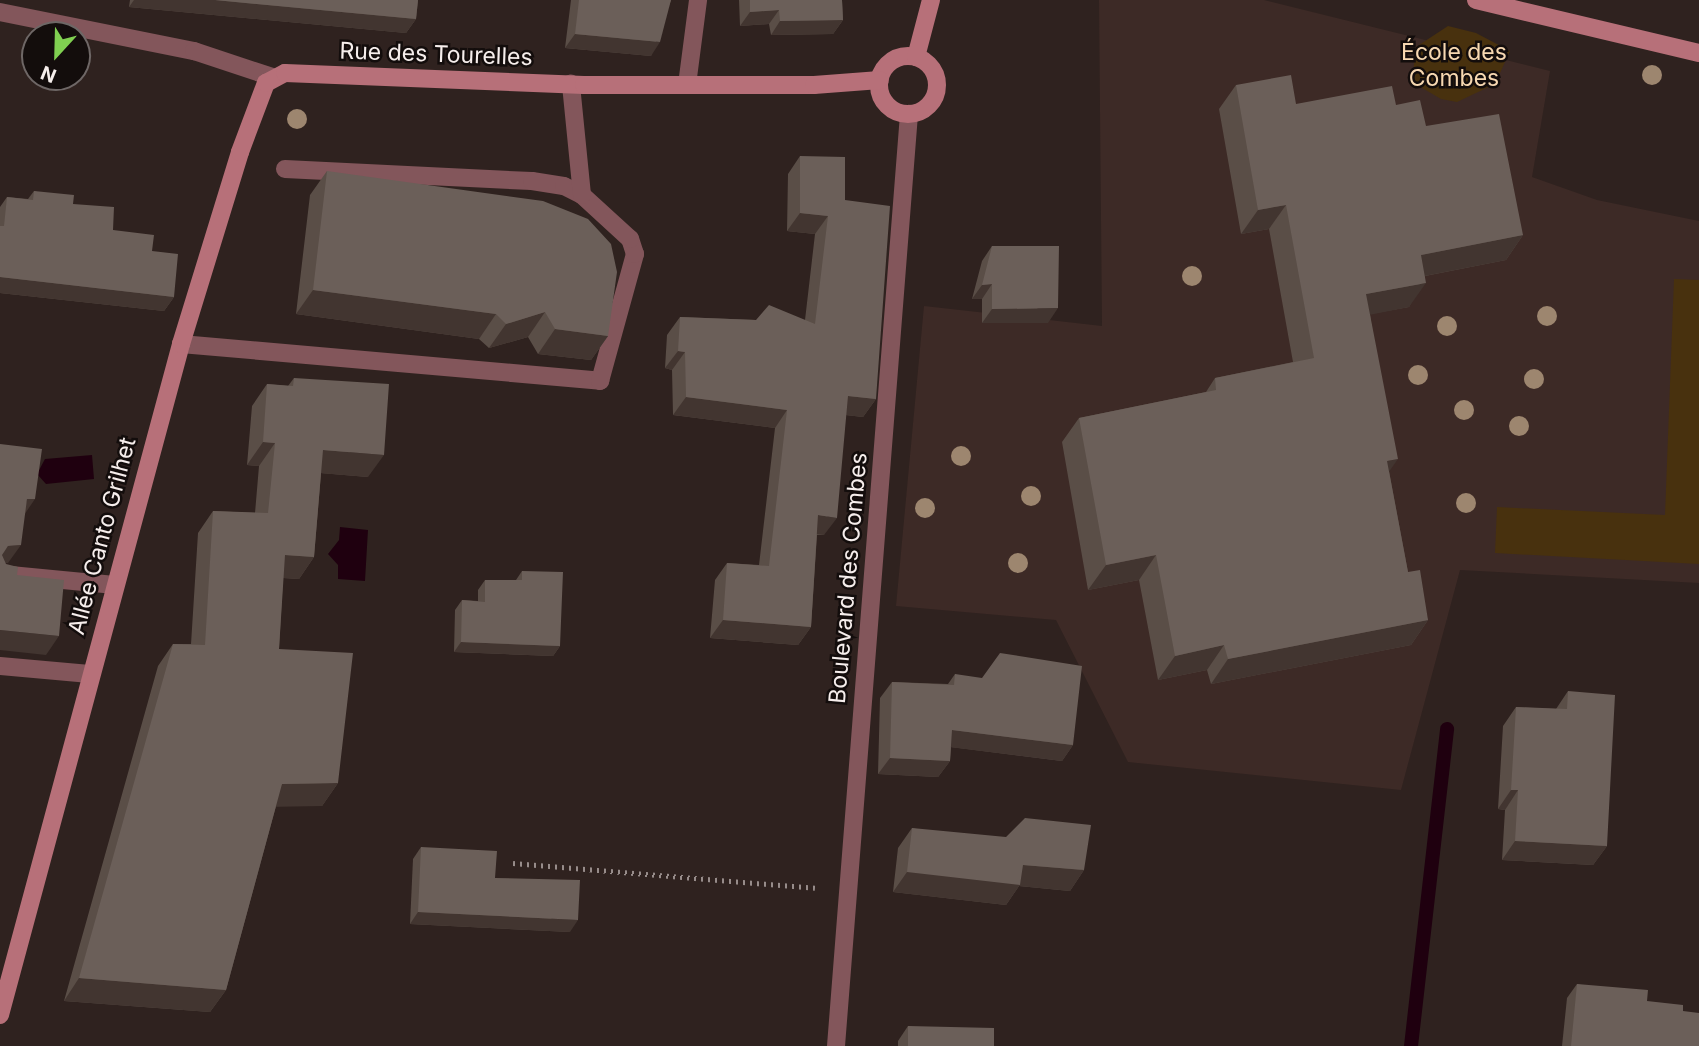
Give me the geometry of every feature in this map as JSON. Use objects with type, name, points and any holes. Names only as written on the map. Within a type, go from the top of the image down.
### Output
[{"type":"street","points":[[687,85],[698,0]]},
{"type":"street","points":[[916,57],[931,0]]},
{"type":"street","points":[[1476,0],[1699,53]]},
{"type":"street","name":"Rue des Tourelles","points":[[0,12],[194,51],[272,77],[285,74],[571,84],[687,85],[814,85],[880,80]]},
{"type":"street","points":[[916,57],[931,67],[937,84],[933,101],[909,114],[887,104],[880,80],[889,63],[916,57]]},
{"type":"street","name":"Allée Canto Grilhet","points":[[0,1015],[89,674],[181,344],[248,128],[272,77]]},
{"type":"street","points":[[571,84],[582,195]]},
{"type":"street","name":"Boulevard des Combes","points":[[836,1046],[851,891],[909,114]]},
{"type":"street","points":[[181,344],[600,381],[635,254],[630,239],[582,195],[564,186],[533,181],[285,169]]},
{"type":"street","points":[[0,574],[114,585]]},
{"type":"street","points":[[0,666],[89,674]]},
{"type":"path","points":[[513,863],[851,891]]},
{"type":"shaded area","points":[[1099,0],[1264,0],[1550,71],[1532,177],[1597,200],[1699,221],[1699,583],[1460,570],[1401,790],[1128,762],[1056,620],[896,606],[924,306],[1102,326]]},
{"type":"shaded area","points":[[92,455],[94,479],[46,484],[37,474],[45,459]]},
{"type":"shaded area","points":[[340,527],[368,530],[365,581],[338,579],[338,565],[328,554],[339,540]]},
{"type":"green space","name":"École des Combes","points":[[1448,26],[1476,33],[1510,51],[1495,84],[1457,102],[1441,99],[1412,82],[1416,47]]},
{"type":"green space","points":[[1674,279],[1699,280],[1699,564],[1495,553],[1497,507],[1665,515]]},
{"type":"building","points":[[215,0],[418,0],[416,19]]},
{"type":"building","points":[[579,0],[671,0],[660,42],[575,34]]},
{"type":"building","points":[[750,0],[842,0],[843,20],[780,21],[779,10],[750,12]]},
{"type":"building","points":[[1291,75],[1296,104],[1392,86],[1396,105],[1420,100],[1426,126],[1499,114],[1523,235],[1421,255],[1426,283],[1366,294],[1398,459],[1387,461],[1408,572],[1420,570],[1428,620],[1228,659],[1224,645],[1175,656],[1156,555],[1106,565],[1079,418],[1216,390],[1215,378],[1314,358],[1286,205],[1258,210],[1236,85]]},
{"type":"building","points":[[800,156],[845,157],[845,200],[890,206],[876,399],[848,396],[837,518],[818,515],[811,627],[723,620],[727,563],[769,566],[787,410],[686,397],[685,352],[678,351],[680,317],[756,320],[769,305],[815,324],[828,216],[800,213]]},
{"type":"building","points":[[327,171],[543,201],[588,219],[611,244],[617,272],[608,336],[555,329],[545,312],[506,324],[496,314],[313,290]]},
{"type":"building","points":[[34,191],[74,195],[73,204],[114,207],[113,230],[154,235],[152,251],[178,254],[174,297],[0,277],[0,226],[4,226],[7,197],[33,200]]},
{"type":"building","points":[[992,246],[1059,246],[1058,308],[992,309],[992,284],[982,285]]},
{"type":"building","points":[[294,378],[389,384],[384,455],[323,450],[314,557],[285,555],[279,649],[353,653],[338,783],[282,784],[226,990],[79,978],[173,644],[205,645],[213,511],[268,513],[275,443],[263,442],[267,384],[293,386]]},
{"type":"building","points":[[0,444],[42,449],[35,499],[27,499],[21,545],[8,546],[2,555],[6,564],[18,567],[17,575],[64,580],[59,636],[0,630]]},
{"type":"building","points":[[522,571],[563,572],[560,646],[461,642],[462,600],[485,602],[485,580],[522,580]]},
{"type":"building","points":[[1000,653],[1082,666],[1073,745],[952,730],[950,761],[890,758],[892,682],[954,685],[955,674],[982,678]]},
{"type":"building","points":[[1568,691],[1615,695],[1607,846],[1515,841],[1518,790],[1511,790],[1516,707],[1567,709]]},
{"type":"building","points":[[1025,818],[1091,825],[1084,870],[1023,865],[1020,885],[907,872],[912,828],[1006,837]]},
{"type":"building","points":[[421,847],[497,851],[495,878],[580,880],[578,920],[418,912]]},
{"type":"building","points":[[1577,984],[1648,990],[1647,1001],[1683,1005],[1683,1011],[1699,1013],[1699,1046],[1571,1046]]},
{"type":"building","points":[[908,1026],[994,1028],[994,1046],[908,1046]]},
{"type":"waterway","points":[[1411,1046],[1447,729]]}]
